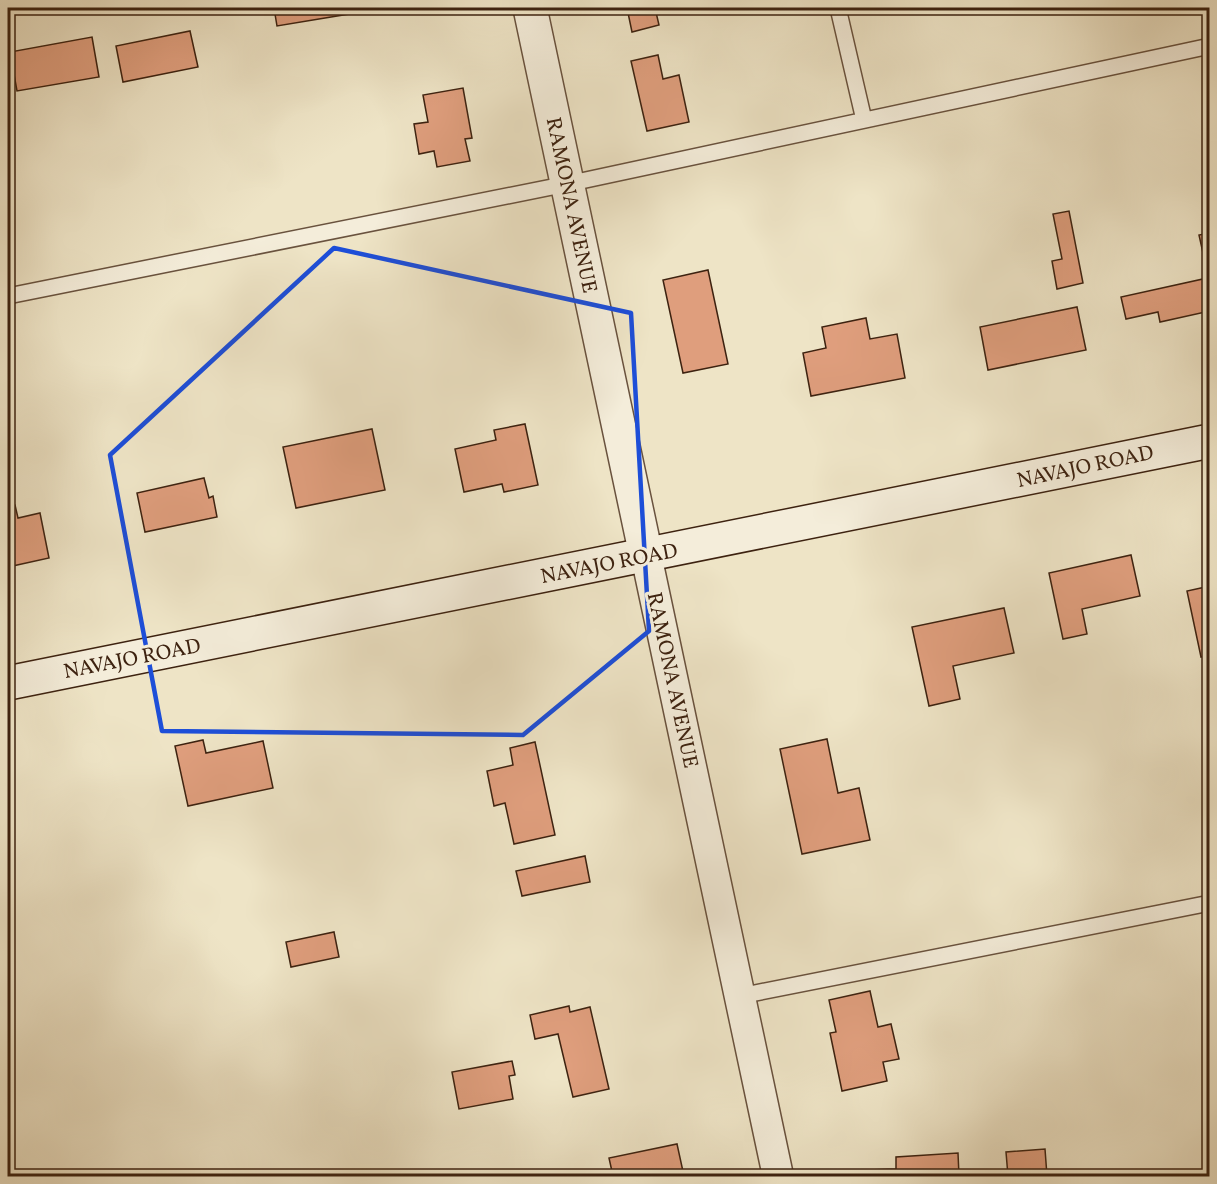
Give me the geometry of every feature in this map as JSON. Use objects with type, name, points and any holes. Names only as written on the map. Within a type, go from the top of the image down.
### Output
[{"type":"main road","name":"RAMONA AVENUE","points":[[530,8],[646,555]]},
{"type":"main road","name":"NAVAJO ROAD","points":[[8,683],[1209,441]]},
{"type":"street","name":"RAMONA AVENUE","points":[[646,555],[778,1176]]},
{"type":"lane","points":[[838,8],[864,120]]},
{"type":"lane","points":[[8,296],[567,184],[1209,46]]},
{"type":"lane","points":[[740,996],[1209,903]]},
{"type":"highlighted area","points":[[334,248],[631,313],[649,631],[523,735],[162,731],[110,455]]},
{"type":"building","points":[[274,8],[361,8],[361,12],[277,26]]},
{"type":"building","points":[[627,8],[655,8],[659,25],[632,32]]},
{"type":"building","points":[[190,31],[198,67],[123,82],[116,46]]},
{"type":"building","points":[[92,37],[99,77],[17,91],[10,52]]},
{"type":"building","points":[[658,55],[663,79],[679,75],[689,122],[647,131],[631,61]]},
{"type":"building","points":[[463,88],[472,138],[465,139],[470,161],[437,167],[434,151],[419,154],[414,124],[428,122],[423,95]]},
{"type":"building","points":[[1069,211],[1083,283],[1057,289],[1052,261],[1062,259],[1053,214]]},
{"type":"building","points":[[1210,233],[1210,270],[1207,271],[1199,235]]},
{"type":"building","points":[[708,270],[728,364],[683,373],[663,280]]},
{"type":"building","points":[[1203,279],[1210,311],[1160,322],[1158,312],[1126,319],[1121,297]]},
{"type":"building","points":[[1077,307],[1086,350],[988,370],[980,327]]},
{"type":"building","points":[[866,318],[870,339],[897,334],[905,378],[811,396],[803,353],[826,348],[822,327]]},
{"type":"building","points":[[525,424],[538,485],[504,492],[502,484],[464,492],[455,449],[496,440],[494,430]]},
{"type":"building","points":[[372,429],[385,490],[296,508],[283,447]]},
{"type":"building","points":[[204,478],[209,498],[213,496],[217,517],[145,532],[137,493]]},
{"type":"building","points":[[15,505],[18,518],[40,513],[49,558],[8,567],[8,506]]},
{"type":"building","points":[[1131,555],[1140,596],[1082,609],[1087,634],[1063,639],[1049,573]]},
{"type":"building","points":[[1210,586],[1210,655],[1201,657],[1187,591]]},
{"type":"building","points":[[1004,608],[1014,653],[953,666],[960,699],[929,706],[912,627]]},
{"type":"building","points":[[827,739],[838,793],[859,788],[870,840],[802,854],[780,749]]},
{"type":"building","points":[[203,740],[206,753],[263,741],[273,788],[188,806],[175,746]]},
{"type":"building","points":[[535,742],[555,835],[514,844],[505,803],[494,806],[487,771],[513,765],[510,748]]},
{"type":"building","points":[[585,856],[590,882],[522,896],[516,871]]},
{"type":"building","points":[[334,932],[339,957],[291,967],[286,942]]},
{"type":"building","points":[[870,991],[878,1027],[891,1024],[899,1059],[883,1062],[887,1081],[842,1091],[830,1033],[836,1032],[829,1000]]},
{"type":"building","points":[[569,1006],[570,1012],[590,1007],[609,1089],[573,1097],[558,1034],[535,1039],[530,1015]]},
{"type":"building","points":[[512,1061],[515,1075],[509,1076],[513,1099],[459,1109],[452,1072]]},
{"type":"building","points":[[677,1144],[684,1176],[613,1176],[609,1158]]},
{"type":"building","points":[[1045,1149],[1047,1176],[1008,1176],[1006,1152]]},
{"type":"building","points":[[958,1153],[959,1176],[868,1176],[868,1170],[896,1169],[896,1157]]}]
